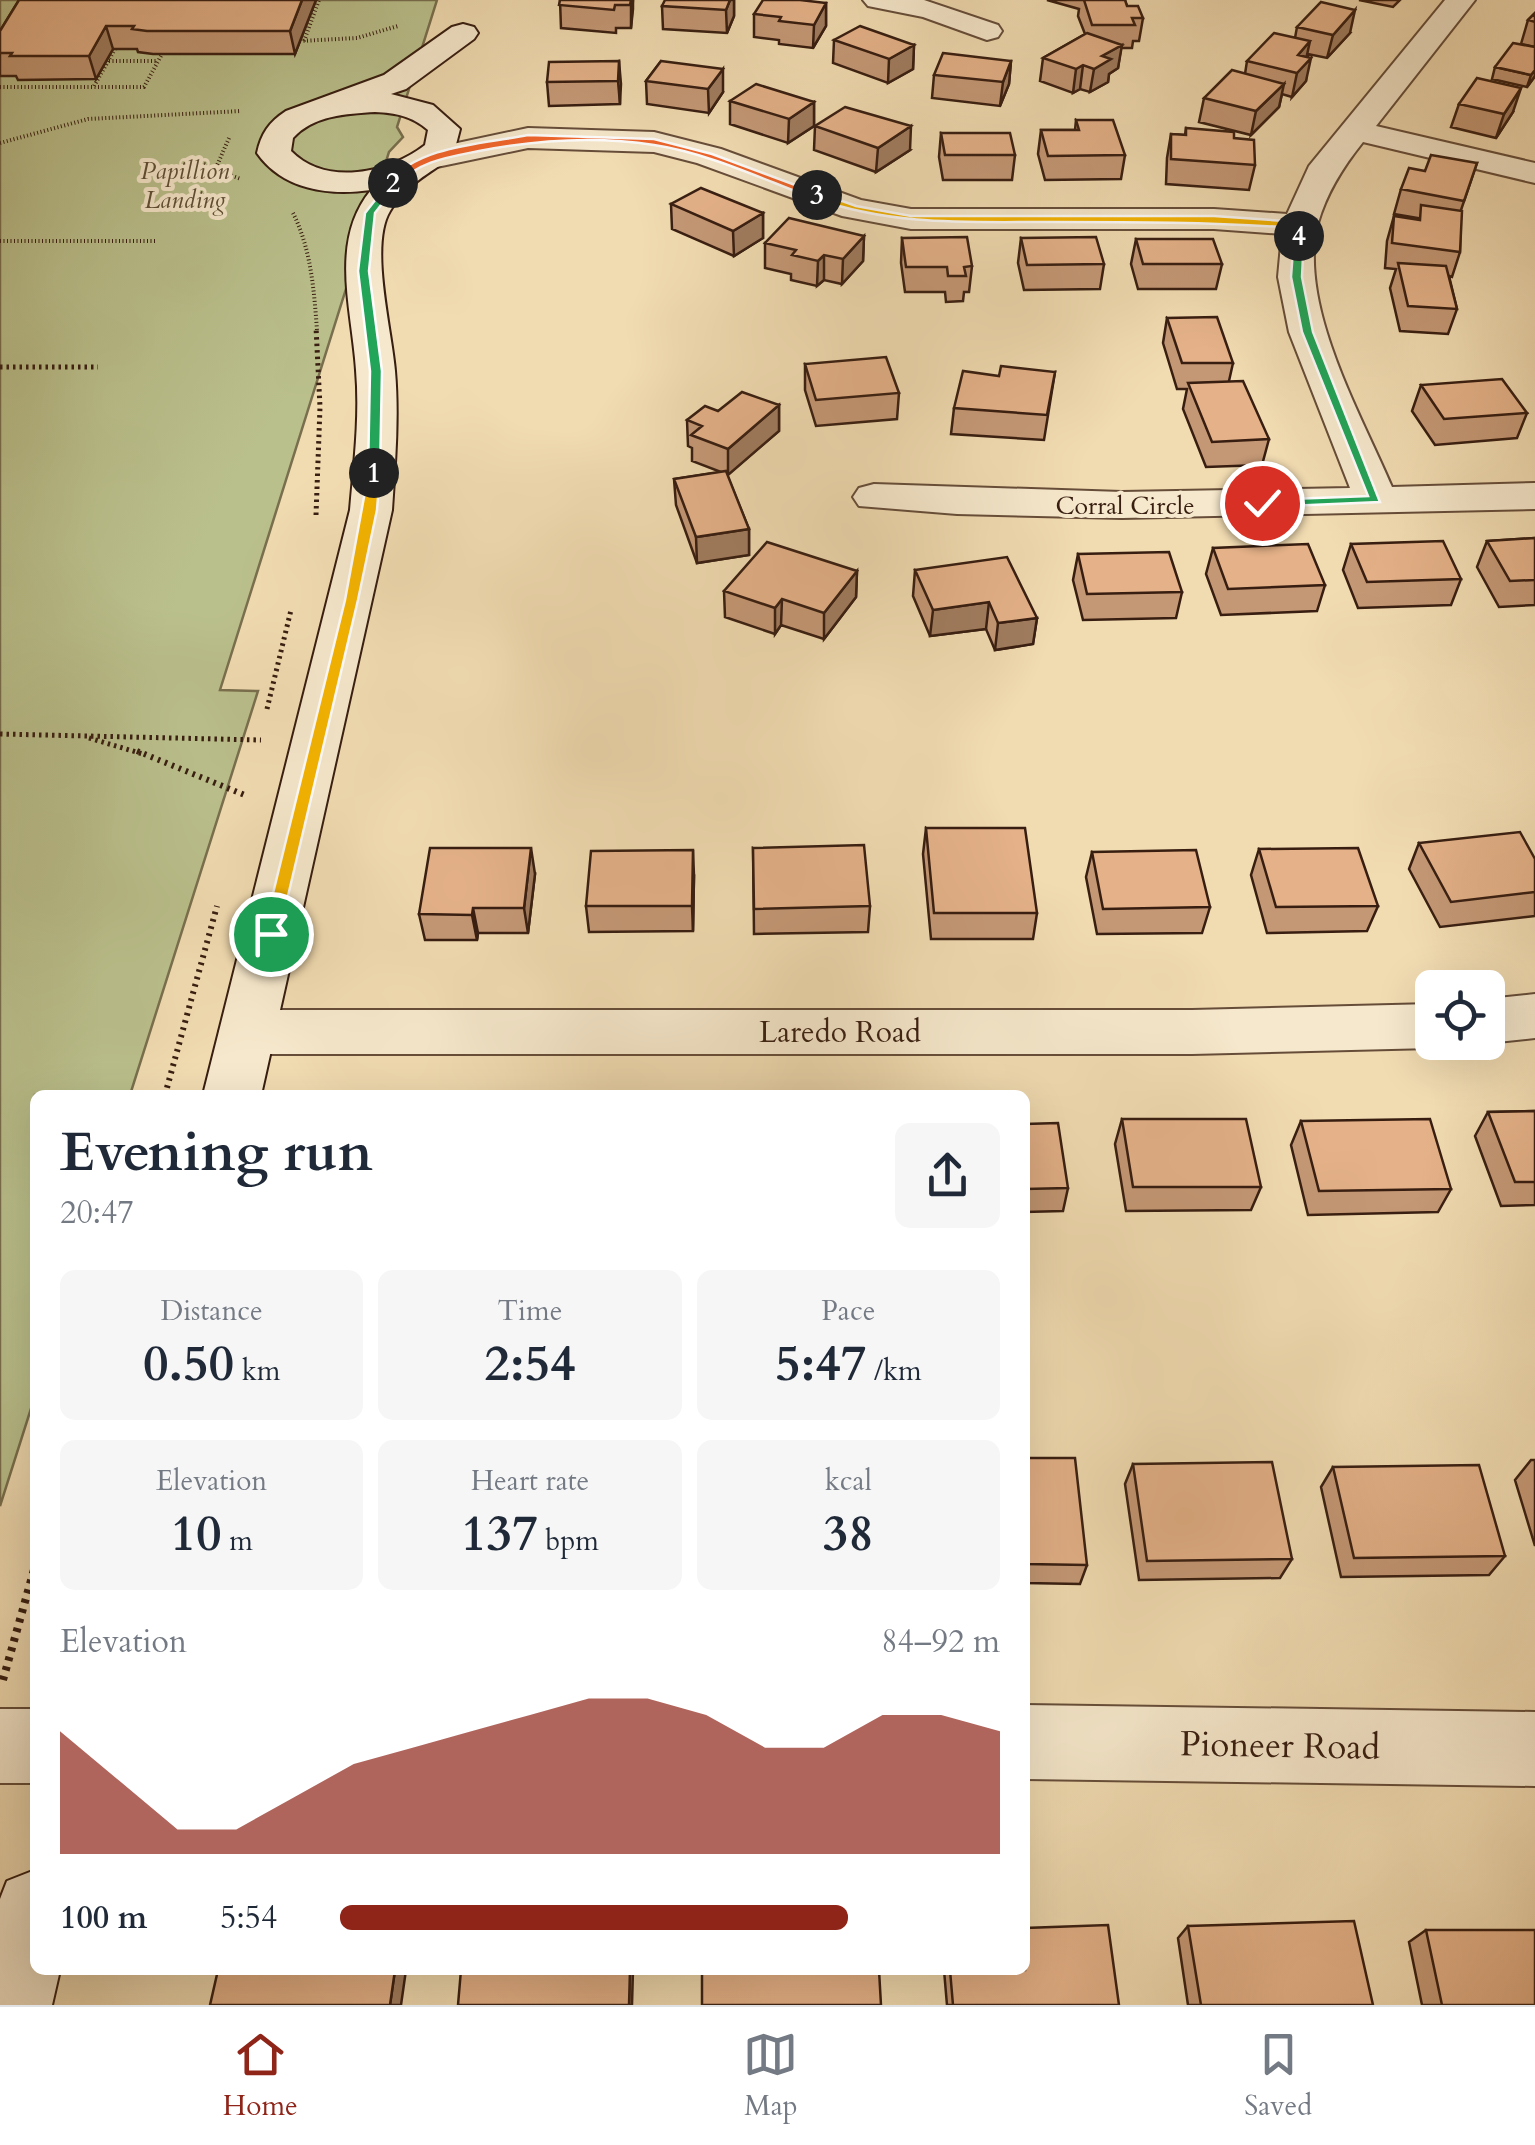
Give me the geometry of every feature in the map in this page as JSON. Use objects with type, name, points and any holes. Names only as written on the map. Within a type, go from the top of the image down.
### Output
[{"type":"street","points":[[878,0],[930,10],[986,31]]},
{"type":"street","points":[[1376,500],[1308,332],[1296,277],[1300,225],[1321,172],[1460,0]]},
{"type":"street","points":[[233,1090],[371,510],[377,431],[376,371],[364,271],[370,213],[445,139],[442,103],[469,25],[395,82],[286,126],[274,144],[280,162],[303,175],[328,203],[364,271]]},
{"type":"street","points":[[333,105],[442,103],[528,138]]},
{"type":"street","points":[[1356,130],[1535,173]]},
{"type":"street","points":[[303,175],[341,182],[528,138],[654,142],[709,156],[854,209],[911,219],[1214,219],[1300,225]]},
{"type":"street","name":"Corral Circle","points":[[874,497],[975,504],[1149,506],[1535,496]]},
{"type":"street","points":[[1505,1019],[1535,1016]]},
{"type":"street","name":"Laredo Road","points":[[247,1032],[1192,1032],[1415,1026]]},
{"type":"street","name":"Pioneer Road","points":[[1030,1742],[1535,1749]]},
{"type":"street","points":[[0,1746],[30,1746]]},
{"type":"street","points":[[12,2005],[30,1930]]},
{"type":"path","points":[[319,0],[302,41],[371,36],[404,22]]},
{"type":"path","points":[[94,87],[115,49]]},
{"type":"path","points":[[0,86],[144,87],[162,54]]},
{"type":"path","points":[[109,61],[158,61]]},
{"type":"path","points":[[0,143],[61,123],[98,116],[255,110]]},
{"type":"path","points":[[241,111],[215,170],[248,184]]},
{"type":"path","points":[[290,210],[304,228],[312,286],[322,447],[312,529]]},
{"type":"path","points":[[0,241],[156,241]]},
{"type":"path","points":[[0,367],[98,367]]},
{"type":"path","points":[[264,722],[295,597]]},
{"type":"path","points":[[0,734],[261,740]]},
{"type":"path","points":[[78,734],[134,750],[247,796],[242,814]]},
{"type":"path","points":[[167,1090],[218,904]]},
{"type":"path","points":[[0,1692],[30,1584]]},
{"type":"green space","name":"Papillion Landing","points":[[0,0],[437,0],[397,127],[403,137],[389,152],[220,690],[258,691],[132,1090],[30,1090],[30,1412],[0,1506]]},
{"type":"building","points":[[19,0],[302,0],[290,31],[147,31],[132,29],[134,26],[106,26],[89,56],[10,56],[12,53],[0,53],[0,31]]},
{"type":"building","points":[[560,0],[631,0],[630,5],[615,5],[614,10],[559,5]]},
{"type":"building","points":[[665,0],[730,0],[726,10],[662,6]]},
{"type":"building","points":[[763,0],[826,3],[814,25],[754,14]]},
{"type":"building","points":[[1084,0],[1125,0],[1127,6],[1138,6],[1143,18],[1132,18],[1135,25],[1092,25]]},
{"type":"building","points":[[1321,2],[1355,10],[1333,35],[1297,27]]},
{"type":"building","points":[[860,26],[914,45],[889,59],[834,40]]},
{"type":"building","points":[[1087,33],[1122,45],[1102,56],[1111,59],[1094,69],[1083,65],[1076,69],[1043,58]]},
{"type":"building","points":[[1274,33],[1310,41],[1298,55],[1311,58],[1297,73],[1247,61]]},
{"type":"building","points":[[1513,43],[1535,47],[1535,70],[1531,75],[1495,67]]},
{"type":"building","points":[[943,53],[1011,61],[1003,82],[934,75]]},
{"type":"building","points":[[619,61],[618,81],[547,82],[549,62]]},
{"type":"building","points":[[661,61],[723,69],[708,89],[646,81]]},
{"type":"building","points":[[1232,70],[1284,84],[1256,111],[1204,98]]},
{"type":"building","points":[[1477,78],[1521,88],[1504,114],[1459,104]]},
{"type":"building","points":[[756,84],[814,102],[789,119],[730,101]]},
{"type":"building","points":[[845,107],[911,126],[878,148],[815,126]]},
{"type":"building","points":[[1076,120],[1113,120],[1125,155],[1048,156],[1041,130],[1079,130]]},
{"type":"building","points":[[1186,128],[1234,132],[1234,138],[1254,140],[1255,165],[1171,159],[1171,134],[1186,135]]},
{"type":"building","points":[[941,133],[1010,133],[1015,155],[945,155]]},
{"type":"building","points":[[1431,155],[1477,163],[1464,201],[1401,189],[1409,168],[1425,171]]},
{"type":"building","points":[[701,188],[763,213],[733,231],[671,204]]},
{"type":"building","points":[[1421,205],[1462,211],[1460,252],[1392,243],[1394,216],[1420,220]]},
{"type":"building","points":[[789,218],[864,236],[843,259],[824,255],[818,261],[792,255],[796,250],[765,243]]},
{"type":"building","points":[[967,237],[972,266],[964,267],[966,276],[948,276],[947,267],[906,267],[902,238]]},
{"type":"building","points":[[1096,237],[1104,264],[1027,265],[1021,238]]},
{"type":"building","points":[[1136,239],[1213,239],[1222,264],[1143,264]]},
{"type":"building","points":[[1398,263],[1446,266],[1457,309],[1408,306]]},
{"type":"building","points":[[1217,317],[1233,363],[1182,363],[1167,318]]},
{"type":"building","points":[[886,357],[899,393],[816,400],[805,364]]},
{"type":"building","points":[[1001,366],[1055,372],[1047,415],[954,408],[963,371],[999,376]]},
{"type":"building","points":[[1502,379],[1527,413],[1444,419],[1421,385]]},
{"type":"building","points":[[1243,381],[1269,439],[1212,442],[1188,383]]},
{"type":"building","points":[[742,392],[779,405],[728,449],[691,435],[702,426],[687,420],[705,406],[718,411]]},
{"type":"building","points":[[726,471],[749,529],[696,537],[674,479]]},
{"type":"building","points":[[1535,538],[1535,580],[1510,581],[1487,541]]},
{"type":"building","points":[[1443,541],[1461,579],[1367,582],[1351,544]]},
{"type":"building","points":[[767,542],[857,571],[824,613],[782,599],[775,608],[724,591]]},
{"type":"building","points":[[1308,544],[1325,585],[1228,589],[1213,548]]},
{"type":"building","points":[[1169,552],[1182,592],[1087,594],[1078,554]]},
{"type":"building","points":[[1007,557],[1037,618],[998,623],[989,602],[933,610],[915,570]]},
{"type":"building","points":[[926,828],[1025,828],[1037,913],[934,913]]},
{"type":"building","points":[[1520,832],[1535,859],[1535,892],[1451,902],[1419,843]]},
{"type":"building","points":[[864,845],[870,906],[754,909],[753,848]]},
{"type":"building","points":[[430,848],[531,848],[524,908],[473,908],[472,915],[419,914]]},
{"type":"building","points":[[1358,848],[1378,906],[1276,907],[1259,849]]},
{"type":"building","points":[[693,850],[692,906],[586,906],[591,851]]},
{"type":"building","points":[[1196,850],[1210,907],[1103,909],[1092,852]]},
{"type":"building","points":[[1535,1111],[1535,1182],[1515,1182],[1488,1112]]},
{"type":"building","points":[[1122,1119],[1246,1119],[1261,1187],[1133,1187]]},
{"type":"building","points":[[1430,1119],[1451,1189],[1319,1191],[1301,1121]]},
{"type":"building","points":[[1058,1123],[1068,1188],[1030,1189],[1030,1124]]},
{"type":"building","points":[[1030,1458],[1075,1458],[1087,1565],[1030,1564]]},
{"type":"building","points":[[1272,1462],[1292,1559],[1147,1561],[1133,1464]]},
{"type":"building","points":[[1479,1465],[1505,1556],[1354,1558],[1333,1467]]},
{"type":"building","points":[[1354,1921],[1373,2005],[1201,2005],[1188,1926]]},
{"type":"building","points":[[1108,1925],[1119,2005],[953,2005],[950,1975],[1030,1975],[1030,1928]]},
{"type":"building","points":[[1426,1930],[1535,1930],[1535,2005],[1442,2005]]},
{"type":"building","points":[[217,1975],[394,1975],[390,2005],[210,2005]]},
{"type":"building","points":[[461,1975],[630,1975],[629,2005],[458,2005]]},
{"type":"building","points":[[702,1975],[879,1975],[881,2005],[702,2005]]},
{"type":"route","points":[[271,934],[371,510],[377,431],[376,371],[364,271],[370,213],[402,173],[432,158],[500,147],[528,138],[654,142],[709,156],[854,209],[911,219],[1214,219],[1300,225],[1296,277],[1308,332],[1376,500],[1262,503]]}]
